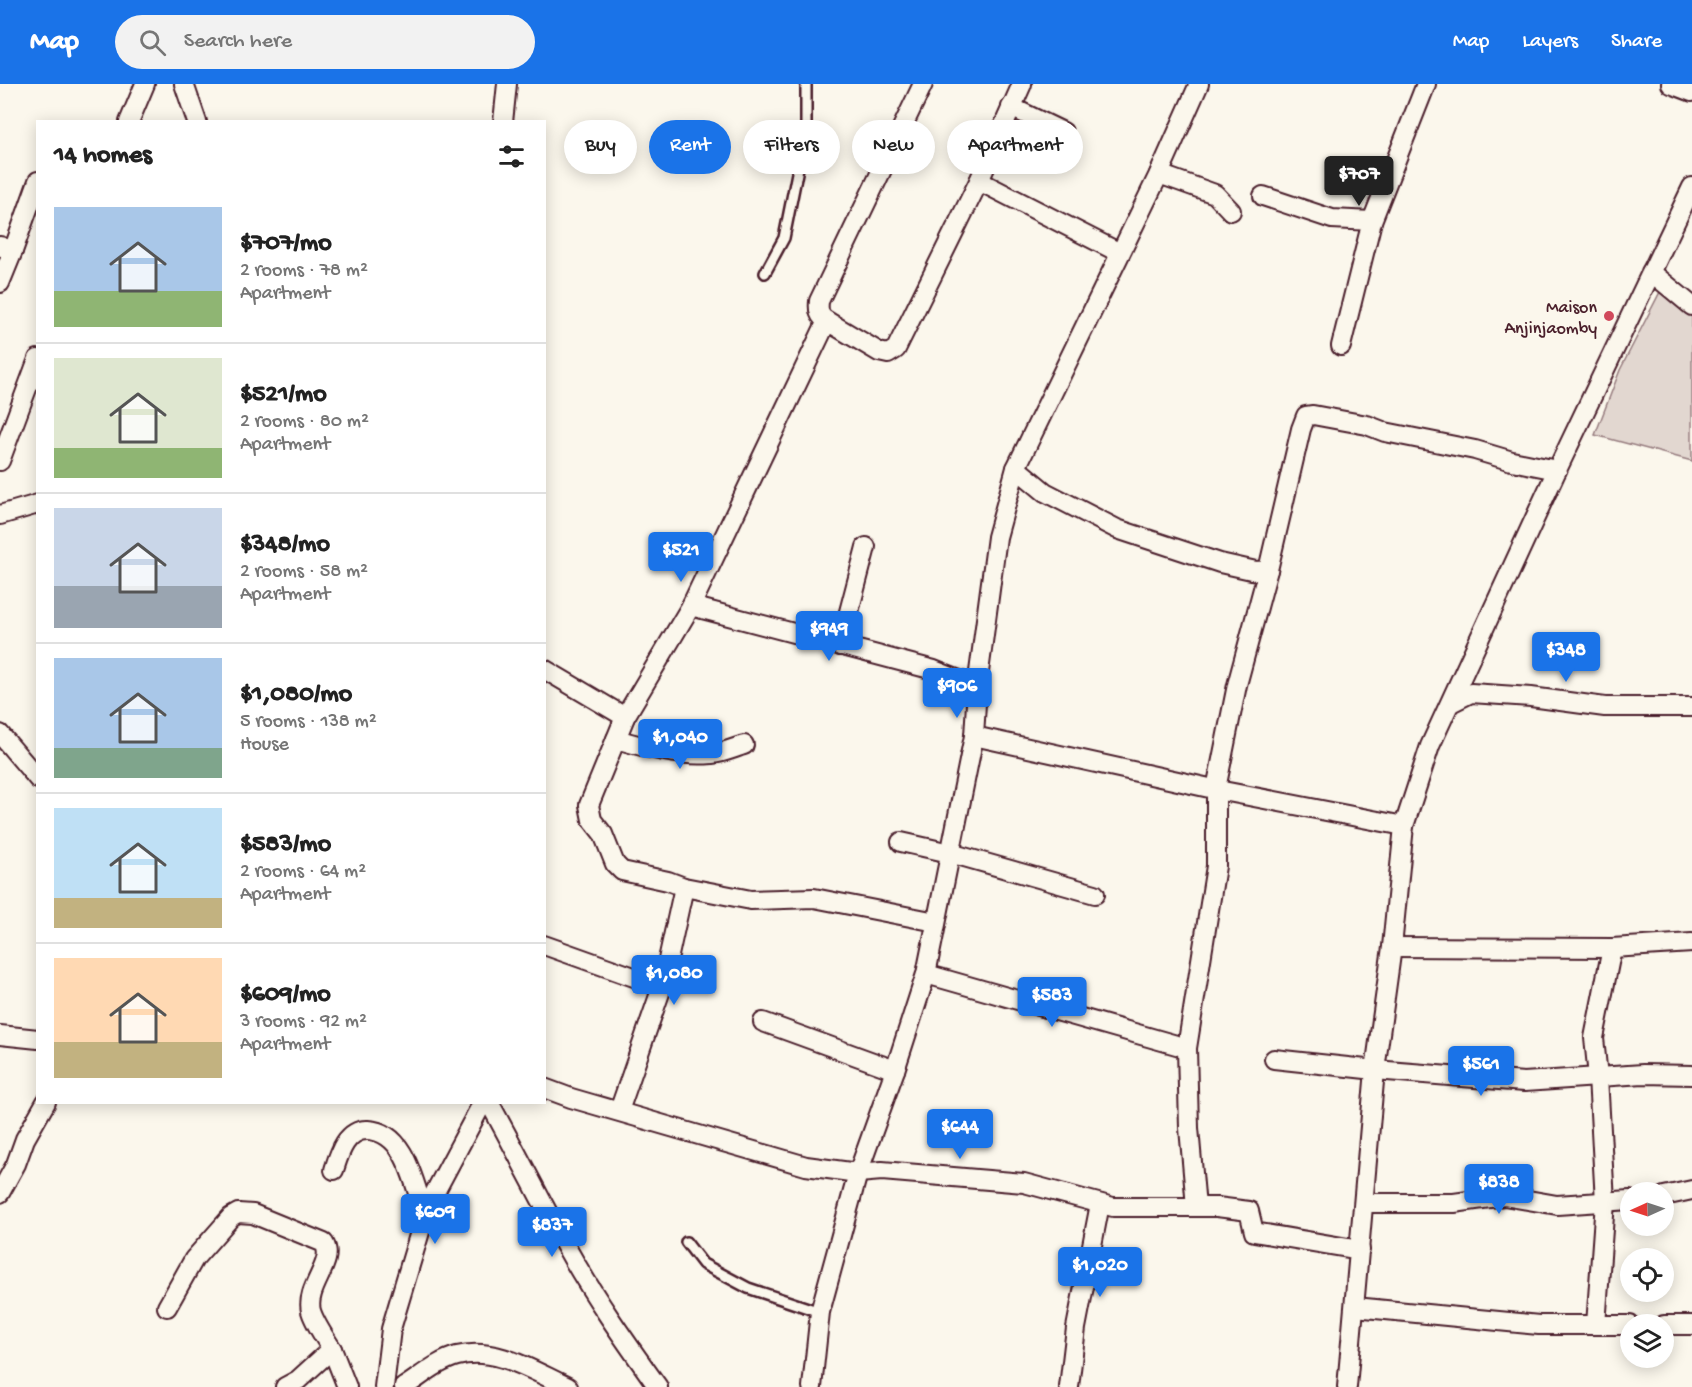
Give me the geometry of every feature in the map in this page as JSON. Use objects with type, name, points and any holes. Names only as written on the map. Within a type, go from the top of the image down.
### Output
[{"type":"street","points":[[130,120],[145,84]]},
{"type":"street","points":[[184,84],[196,120]]},
{"type":"street","points":[[503,120],[507,84]]},
{"type":"street","points":[[923,84],[819,301],[818,310],[821,317],[879,352],[888,354],[896,349],[979,182],[1022,84]]},
{"type":"street","points":[[812,1387],[820,1312],[858,1173],[926,974],[974,736],[977,687],[997,537],[1016,468],[1159,174],[1199,84]]},
{"type":"street","points":[[1341,346],[1372,221],[1426,84]]},
{"type":"street","points":[[1671,84],[1692,92]]},
{"type":"street","points":[[1011,107],[1038,120]]},
{"type":"street","points":[[1159,174],[1215,194],[1231,211]]},
{"type":"street","points":[[979,182],[1120,253]]},
{"type":"street","points":[[1347,1387],[1375,1070],[1392,947],[1404,826],[1430,746],[1557,470],[1692,187]]},
{"type":"street","points":[[0,283],[6,248],[29,231],[36,193]]},
{"type":"street","points":[[1263,196],[1332,219],[1372,221]]},
{"type":"street","points":[[1651,272],[1692,306]]},
{"type":"street","points":[[827,321],[691,606],[625,717],[589,805],[592,820],[603,834],[615,864],[622,870],[684,887],[751,900],[814,898],[936,922]]},
{"type":"street","points":[[0,461],[36,364]]},
{"type":"street","points":[[1196,1207],[1189,1128],[1187,1048],[1216,866],[1216,789],[1238,685],[1301,429],[1306,417],[1313,415],[1367,425],[1385,432],[1475,450],[1512,461],[1557,470]]},
{"type":"street","points":[[1016,468],[1045,492],[1117,529],[1220,563],[1256,571],[1268,570]]},
{"type":"street","points":[[0,515],[36,505]]},
{"type":"street","points":[[840,646],[867,547]]},
{"type":"street","points":[[691,606],[934,670],[977,687]]},
{"type":"street","points":[[546,670],[625,717]]},
{"type":"street","points":[[1450,703],[1471,693],[1531,697],[1605,707],[1692,707]]},
{"type":"street","points":[[0,734],[36,777]]},
{"type":"street","points":[[974,736],[1216,789],[1404,826]]},
{"type":"street","points":[[616,739],[648,748],[694,754],[714,754],[744,745]]},
{"type":"street","points":[[902,842],[951,853],[1095,894]]},
{"type":"street","points":[[619,1111],[662,987],[684,887]]},
{"type":"street","points":[[1392,947],[1612,948],[1692,943]]},
{"type":"street","points":[[546,946],[662,987]]},
{"type":"street","points":[[1596,1325],[1605,1202],[1594,1038],[1612,948]]},
{"type":"street","points":[[926,974],[1187,1048]]},
{"type":"street","points":[[763,1022],[895,1070]]},
{"type":"street","points":[[0,1035],[36,1039]]},
{"type":"street","points":[[1274,1059],[1524,1082],[1642,1074],[1692,1076]]},
{"type":"street","points":[[546,1089],[806,1166],[858,1173],[882,1171],[1024,1183],[1113,1207],[1217,1207],[1249,1211],[1254,1232],[1360,1250]]},
{"type":"street","points":[[0,1193],[8,1162],[25,1139],[45,1104]]},
{"type":"street","points":[[384,1387],[391,1329],[426,1215],[434,1194],[482,1104]]},
{"type":"street","points":[[490,1104],[566,1246],[610,1320],[658,1387]]},
{"type":"street","points":[[334,1170],[343,1146],[354,1133],[368,1130],[390,1138],[397,1145],[409,1170],[426,1215]]},
{"type":"street","points":[[1674,1194],[1692,1190]]},
{"type":"street","points":[[1364,1203],[1454,1203],[1504,1196],[1557,1205],[1620,1201]]},
{"type":"street","points":[[1069,1387],[1076,1328],[1100,1204]]},
{"type":"street","points":[[167,1307],[194,1259],[231,1217],[245,1212],[253,1214],[317,1239],[327,1248],[325,1263],[311,1297],[311,1311],[332,1349],[347,1387]]},
{"type":"street","points":[[1355,1307],[1539,1326],[1620,1325]]},
{"type":"street","points":[[1674,1325],[1692,1324]]},
{"type":"street","points":[[285,1387],[298,1380],[332,1349]]},
{"type":"street","points":[[404,1387],[456,1356],[477,1353],[501,1356],[568,1387]]},
{"type":"lane","points":[[765,273],[784,238],[806,128],[806,84]]},
{"type":"lane","points":[[686,1242],[702,1264],[748,1288],[820,1312]]},
{"type":"shaded area","points":[[1660,292],[1692,317],[1692,461],[1595,435],[1620,370]]},
{"type":"place","name":"Maison Anjinjaomby","points":[[1609,316]]}]
